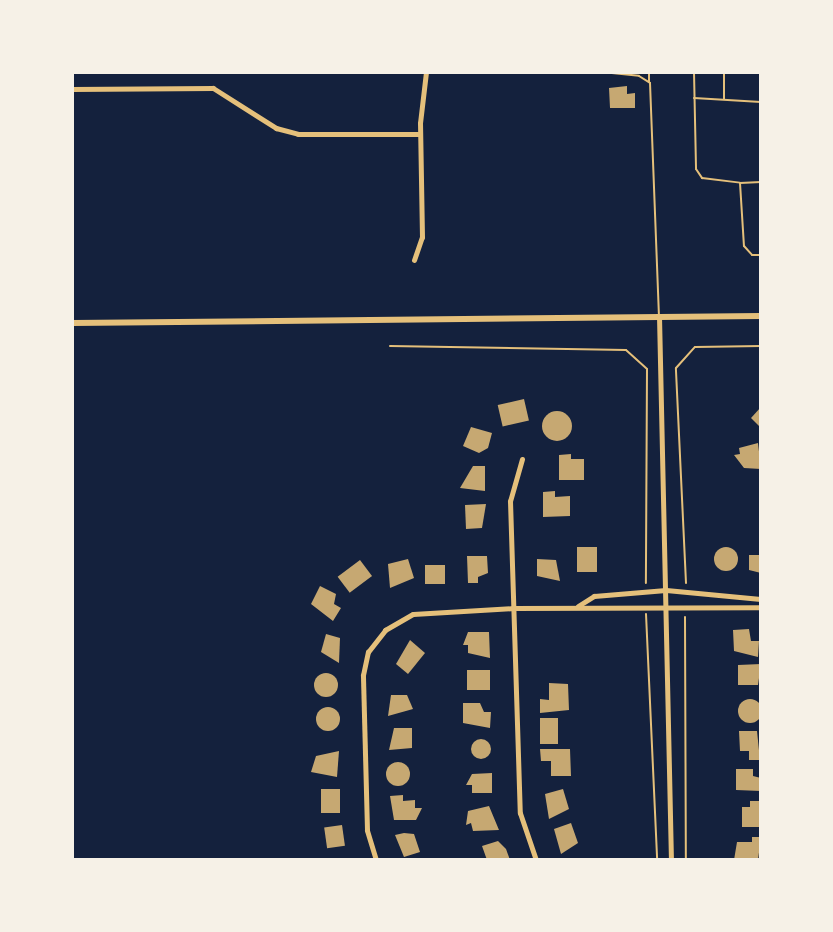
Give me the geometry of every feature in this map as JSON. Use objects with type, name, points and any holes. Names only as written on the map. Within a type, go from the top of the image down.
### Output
[{"type":"street","points":[[414,260],[422,237],[420,134],[426,72]]},
{"type":"street","points":[[72,89],[213,88],[276,128],[298,134],[420,134]]},
{"type":"street","points":[[659,315],[671,860]]},
{"type":"street","points":[[72,323],[761,316]]},
{"type":"street","points":[[522,459],[510,501],[520,813],[536,860]]},
{"type":"street","points":[[576,607],[594,596],[666,590],[761,599]]},
{"type":"street","points":[[376,860],[367,830],[363,675],[368,652],[385,630],[413,614],[514,608],[761,607]]},
{"type":"lane","points":[[602,72],[639,76],[650,83]]},
{"type":"lane","points":[[649,72],[659,315]]},
{"type":"lane","points":[[694,72],[696,169],[702,178],[740,183],[761,182]]},
{"type":"lane","points":[[724,72],[724,99]]},
{"type":"lane","points":[[694,98],[761,102]]},
{"type":"lane","points":[[740,183],[744,246],[752,255],[761,255]]},
{"type":"path","points":[[390,346],[626,350],[647,369],[646,580]]},
{"type":"path","points":[[686,582],[676,368],[695,347],[761,346]]},
{"type":"path","points":[[684,616],[686,860]]},
{"type":"path","points":[[646,617],[657,860]]},
{"type":"building","points":[[627,86],[627,94],[635,93],[635,108],[610,108],[609,88]]},
{"type":"building","points":[[524,399],[529,420],[503,427],[498,405]]},
{"type":"building","points":[[761,407],[761,428],[751,418]]},
{"type":"building","points":[[557,411],[567,416],[572,426],[567,436],[557,441],[547,436],[542,426],[547,416]]},
{"type":"building","points":[[471,427],[492,433],[488,448],[479,453],[463,446]]},
{"type":"building","points":[[758,443],[761,469],[744,468],[734,455],[740,454],[739,448]]},
{"type":"building","points":[[571,454],[571,459],[584,459],[584,480],[559,480],[559,455]]},
{"type":"building","points":[[473,466],[485,466],[485,491],[460,488]]},
{"type":"building","points":[[555,491],[555,497],[570,496],[570,516],[543,517],[543,492]]},
{"type":"building","points":[[486,504],[482,528],[466,529],[465,505]]},
{"type":"building","points":[[577,547],[597,547],[597,572],[577,572]]},
{"type":"building","points":[[726,547],[734,551],[738,559],[734,567],[726,571],[718,567],[714,559],[718,551]]},
{"type":"building","points":[[749,555],[761,555],[761,573],[749,570]]},
{"type":"building","points":[[467,556],[487,556],[488,573],[478,577],[478,583],[468,583]]},
{"type":"building","points":[[408,559],[414,578],[390,588],[388,564]]},
{"type":"building","points":[[537,559],[556,560],[560,581],[537,576]]},
{"type":"building","points":[[360,560],[372,576],[350,593],[338,577]]},
{"type":"building","points":[[425,565],[445,565],[445,584],[425,584]]},
{"type":"building","points":[[320,586],[336,594],[334,604],[341,608],[333,621],[311,604]]},
{"type":"building","points":[[749,629],[751,641],[759,641],[758,657],[734,651],[733,630]]},
{"type":"building","points":[[468,632],[489,632],[490,658],[468,653],[468,645],[463,645]]},
{"type":"building","points":[[326,634],[340,638],[339,663],[321,652]]},
{"type":"building","points":[[410,640],[425,653],[408,674],[396,664]]},
{"type":"building","points":[[761,664],[758,685],[738,685],[738,665]]},
{"type":"building","points":[[467,670],[490,670],[490,690],[467,690]]},
{"type":"building","points":[[326,673],[334,677],[338,685],[334,693],[326,697],[318,693],[314,685],[318,677]]},
{"type":"building","points":[[549,683],[568,684],[569,710],[540,713],[540,699],[549,700]]},
{"type":"building","points":[[391,695],[407,695],[413,709],[388,716]]},
{"type":"building","points":[[750,699],[758,703],[762,711],[758,719],[750,723],[742,719],[738,711],[742,703]]},
{"type":"building","points":[[463,703],[480,703],[484,712],[491,712],[490,728],[463,723]]},
{"type":"building","points":[[328,707],[339,714],[340,719],[333,730],[328,731],[317,724],[316,719],[323,708]]},
{"type":"building","points":[[540,718],[558,718],[558,744],[540,744]]},
{"type":"building","points":[[394,728],[412,728],[412,748],[389,750]]},
{"type":"building","points":[[739,731],[757,731],[760,760],[749,760],[749,751],[740,751]]},
{"type":"building","points":[[477,739],[485,739],[491,749],[485,759],[477,759],[471,753],[471,745]]},
{"type":"building","points":[[540,749],[570,749],[571,776],[551,776],[551,761],[541,761]]},
{"type":"building","points":[[339,751],[337,777],[311,772],[316,756]]},
{"type":"building","points":[[398,762],[409,769],[410,774],[403,785],[398,786],[387,779],[386,774],[393,763]]},
{"type":"building","points":[[736,769],[753,769],[753,776],[761,778],[761,791],[736,790]]},
{"type":"building","points":[[492,773],[492,793],[472,793],[472,785],[466,785],[472,774]]},
{"type":"building","points":[[321,789],[340,789],[340,813],[321,813]]},
{"type":"building","points":[[563,789],[569,809],[549,819],[545,794]]},
{"type":"building","points":[[403,795],[403,801],[415,800],[415,808],[422,808],[416,820],[394,820],[390,796]]},
{"type":"building","points":[[750,801],[761,801],[761,827],[742,827],[742,807],[750,807]]},
{"type":"building","points":[[489,806],[499,830],[473,831],[471,823],[466,825],[468,811]]},
{"type":"building","points":[[571,823],[578,843],[561,854],[554,829]]},
{"type":"building","points":[[342,825],[345,846],[327,848],[324,828]]},
{"type":"building","points":[[414,834],[420,852],[404,857],[395,835]]},
{"type":"building","points":[[752,837],[761,837],[758,860],[734,860],[737,842],[752,842]]},
{"type":"building","points":[[498,841],[506,849],[510,860],[487,860],[482,846]]}]
